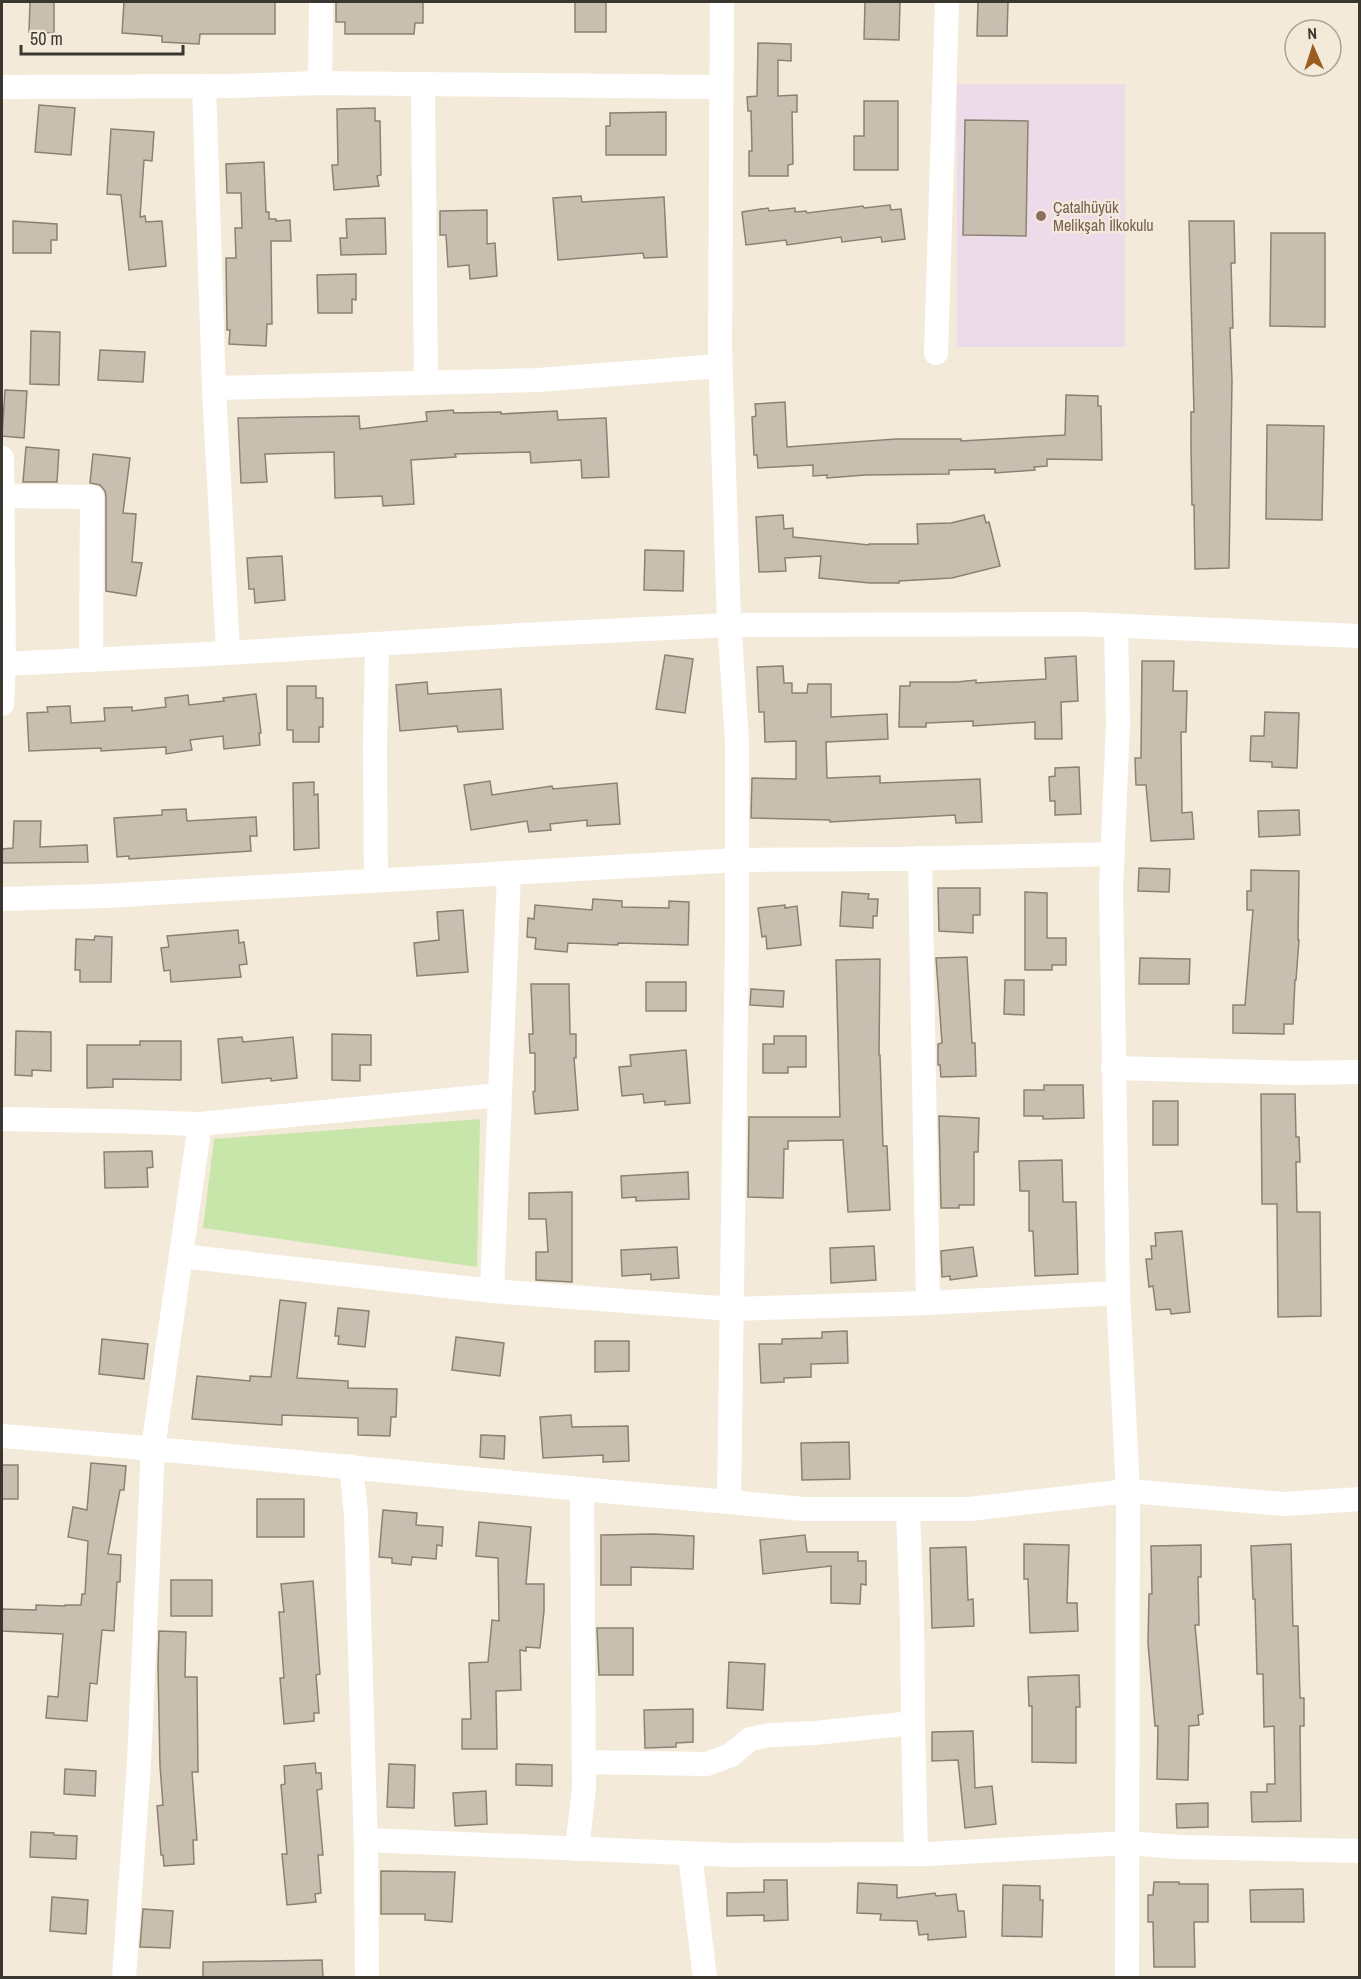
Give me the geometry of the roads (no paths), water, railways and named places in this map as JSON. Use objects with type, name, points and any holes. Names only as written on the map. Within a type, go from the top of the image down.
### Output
[{"type":"street","points":[[320,83],[321,2]]},
{"type":"street","points":[[722,2],[720,366],[737,740],[733,1309],[729,1502]]},
{"type":"street","points":[[936,353],[947,2]]},
{"type":"street","points":[[2,87],[320,83],[721,87]]},
{"type":"street","points":[[423,84],[426,382]]},
{"type":"street","points":[[204,86],[214,388],[228,654]]},
{"type":"street","points":[[214,388],[538,380],[720,366]]},
{"type":"street","points":[[2,458],[2,704]]},
{"type":"street","points":[[3,496],[92,497],[91,660]]},
{"type":"street","points":[[3,664],[228,654],[521,635],[730,625],[1079,624],[1359,636]]},
{"type":"street","points":[[1116,626],[1118,724],[1112,898],[1113,1068],[1118,1293],[1128,1491],[1127,1977]]},
{"type":"street","points":[[376,880],[377,644]]},
{"type":"street","points":[[2,898],[104,896],[737,860],[1113,854]]},
{"type":"street","points":[[920,858],[928,1303]]},
{"type":"street","points":[[492,1291],[509,873]]},
{"type":"street","points":[[1113,1068],[1295,1073],[1359,1072]]},
{"type":"street","points":[[2,1119],[200,1124],[499,1095]]},
{"type":"street","points":[[124,1977],[139,1763],[153,1448],[200,1124]]},
{"type":"street","points":[[181,1256],[492,1291],[733,1309],[928,1303],[1118,1293]]},
{"type":"street","points":[[2,1436],[804,1509],[969,1509],[1128,1491],[1284,1504],[1359,1499]]},
{"type":"street","points":[[351,1466],[356,1514],[366,1840],[367,1977]]},
{"type":"street","points":[[577,1849],[584,1788],[582,1490]]},
{"type":"street","points":[[908,1509],[916,1854]]},
{"type":"street","points":[[584,1762],[706,1764],[730,1755],[750,1739],[770,1734],[913,1723]]},
{"type":"street","points":[[366,1840],[733,1856],[916,1854],[1127,1843],[1180,1847],[1359,1851]]},
{"type":"street","points":[[690,1854],[705,1977]]},
{"type":"place","name":"Çatalhüyük Melikşah İlkokulu","points":[[1041,216]]}]
